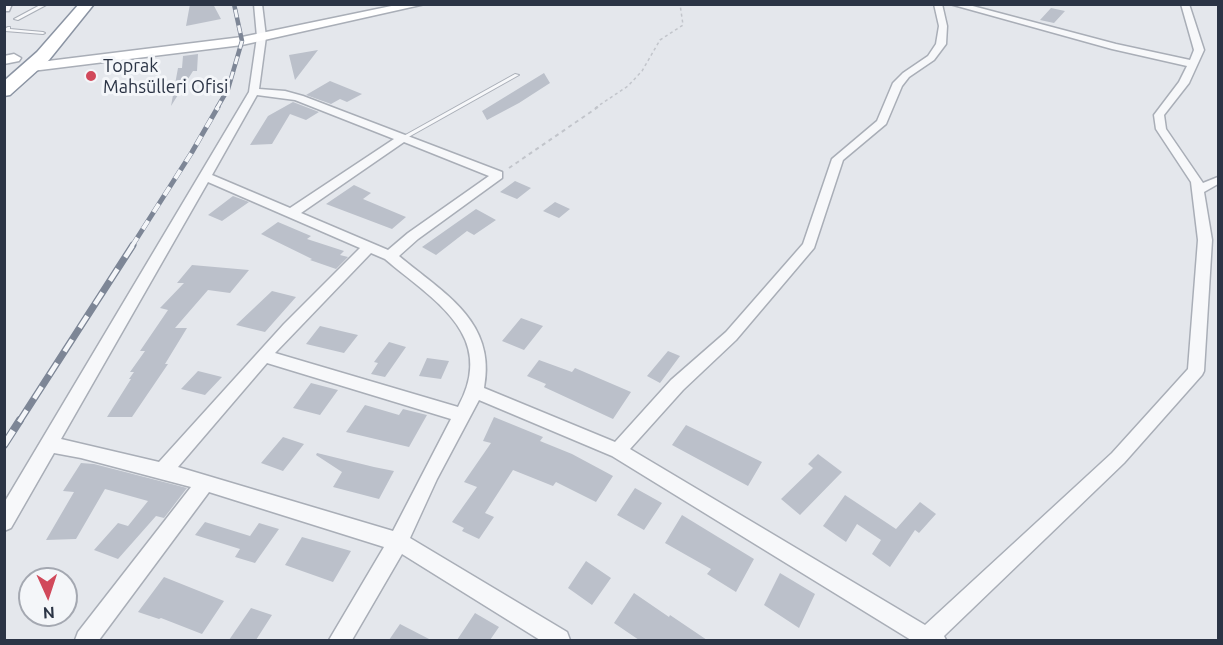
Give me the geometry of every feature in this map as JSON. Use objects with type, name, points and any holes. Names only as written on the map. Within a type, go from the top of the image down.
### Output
[{"type":"highway","points":[[7,64],[43,33],[66,4]]},
{"type":"highway","points":[[4,91],[38,62],[87,4]]},
{"type":"highway","points":[[7,64],[38,62]]},
{"type":"street","points":[[4,522],[254,92],[262,37],[262,18],[258,4]]},
{"type":"street","points":[[38,62],[168,50],[262,37],[420,4]]},
{"type":"street","points":[[618,451],[677,385],[731,336],[809,245],[838,159],[882,122],[897,85],[906,75],[931,58],[941,44],[943,26],[938,4]]},
{"type":"street","points":[[954,4],[1115,47],[1193,64]]},
{"type":"street","points":[[475,391],[618,451],[929,640],[1118,458],[1196,371],[1205,240],[1197,182],[1161,129],[1160,115],[1184,83],[1199,50],[1185,4]]},
{"type":"street","points":[[254,92],[285,94],[498,175]]},
{"type":"street","points":[[292,213],[403,138]]},
{"type":"street","points":[[390,256],[498,175]]},
{"type":"street","points":[[204,176],[390,256],[460,315],[471,332],[478,352],[479,371],[475,391],[430,474],[398,542],[340,640]]},
{"type":"street","points":[[1198,190],[1218,180]]},
{"type":"street","points":[[162,472],[335,278],[370,246]]},
{"type":"street","points":[[264,356],[462,415]]},
{"type":"street","points":[[49,445],[81,450],[205,483],[398,542],[559,640]]},
{"type":"street","points":[[86,640],[205,483]]},
{"type":"lane","points":[[16,19],[46,4]]},
{"type":"lane","points":[[7,30],[43,33]]},
{"type":"lane","points":[[403,138],[517,75]]},
{"type":"path","points":[[498,175],[635,80],[660,40],[683,25],[680,4]]},
{"type":"building","points":[[190,4],[213,4],[221,19],[186,26]]},
{"type":"building","points":[[1051,8],[1065,11],[1054,23],[1040,20]]},
{"type":"building","points":[[318,50],[295,80],[289,55]]},
{"type":"building","points":[[198,54],[197,71],[193,71],[171,106],[178,68],[182,68],[183,56]]},
{"type":"building","points":[[544,73],[550,83],[487,120],[482,111]]},
{"type":"building","points":[[330,81],[362,94],[347,102],[340,99],[331,104],[306,95]]},
{"type":"building","points":[[293,102],[319,112],[306,120],[290,114],[272,144],[250,145],[268,116]]},
{"type":"building","points":[[515,181],[531,188],[517,199],[500,192]]},
{"type":"building","points":[[354,185],[371,193],[363,199],[406,217],[392,229],[326,204]]},
{"type":"building","points":[[233,196],[249,202],[222,221],[208,215]]},
{"type":"building","points":[[555,202],[570,209],[559,218],[543,211]]},
{"type":"building","points":[[476,209],[496,220],[474,235],[467,231],[436,255],[422,247]]},
{"type":"building","points":[[278,222],[311,236],[307,239],[344,251],[340,255],[348,257],[336,269],[310,260],[312,259],[261,234]]},
{"type":"building","points":[[192,265],[249,270],[230,293],[208,290],[175,328],[187,328],[165,364],[168,364],[132,417],[107,417],[131,379],[129,379],[134,372],[130,372],[145,351],[140,351],[168,310],[160,308],[184,283],[177,283]]},
{"type":"building","points":[[272,291],[296,297],[265,332],[236,325]]},
{"type":"building","points":[[521,318],[543,326],[524,350],[502,341]]},
{"type":"building","points":[[320,326],[358,335],[344,353],[306,344]]},
{"type":"building","points":[[389,342],[406,347],[385,377],[371,374],[378,363],[374,362]]},
{"type":"building","points":[[668,351],[680,356],[660,383],[647,376]]},
{"type":"building","points":[[427,358],[449,361],[441,379],[419,376]]},
{"type":"building","points":[[539,360],[572,372],[575,368],[631,392],[613,419],[544,387],[546,384],[527,376]]},
{"type":"building","points":[[198,371],[222,377],[205,395],[181,389]]},
{"type":"building","points":[[311,383],[338,390],[320,415],[293,408]]},
{"type":"building","points":[[365,405],[399,415],[403,409],[427,415],[409,447],[346,432]]},
{"type":"building","points":[[494,417],[543,437],[540,441],[572,454],[613,476],[596,502],[556,482],[553,486],[513,470],[485,513],[494,517],[479,539],[462,531],[464,528],[452,522],[477,487],[464,482],[491,443],[483,441]]},
{"type":"building","points":[[686,425],[762,462],[748,486],[672,445]]},
{"type":"building","points":[[283,437],[304,444],[283,471],[261,463]]},
{"type":"building","points":[[317,453],[394,471],[379,499],[333,487],[342,472],[316,455]]},
{"type":"building","points":[[818,454],[842,472],[800,515],[781,499],[813,468],[808,464]]},
{"type":"building","points":[[81,463],[94,464],[187,488],[164,518],[156,516],[118,559],[94,550],[118,523],[128,526],[148,501],[105,489],[76,539],[46,540],[74,492],[63,491]]},
{"type":"building","points":[[635,488],[662,503],[644,530],[617,515]]},
{"type":"building","points":[[845,495],[896,529],[920,502],[936,514],[919,533],[915,530],[890,567],[872,554],[881,540],[857,524],[846,542],[823,526]]},
{"type":"building","points":[[682,515],[754,559],[736,592],[707,574],[711,569],[665,543]]},
{"type":"building","points":[[205,522],[250,536],[259,523],[279,529],[255,563],[235,557],[240,549],[195,535]]},
{"type":"building","points":[[302,537],[351,551],[333,582],[285,565]]},
{"type":"building","points":[[586,561],[611,578],[592,605],[568,588]]},
{"type":"building","points":[[780,573],[815,594],[799,628],[764,605]]},
{"type":"building","points":[[164,577],[224,601],[202,634],[161,618],[138,612]]},
{"type":"building","points":[[634,593],[707,640],[639,640],[614,623]]},
{"type":"building","points":[[251,608],[272,615],[256,640],[229,640]]},
{"type":"building","points":[[475,613],[499,627],[490,640],[457,640]]},
{"type":"building","points":[[400,624],[431,640],[389,640]]},
{"type":"railway","points":[[217,108],[228,89],[242,41],[234,4]]},
{"type":"railway","points":[[132,246],[218,107]]},
{"type":"railway","points":[[19,422],[133,245]]},
{"type":"railway","points":[[4,445],[20,420]]},
{"type":"place","name":"Toprak Mahsülleri Ofisi","points":[[91,76]]}]
